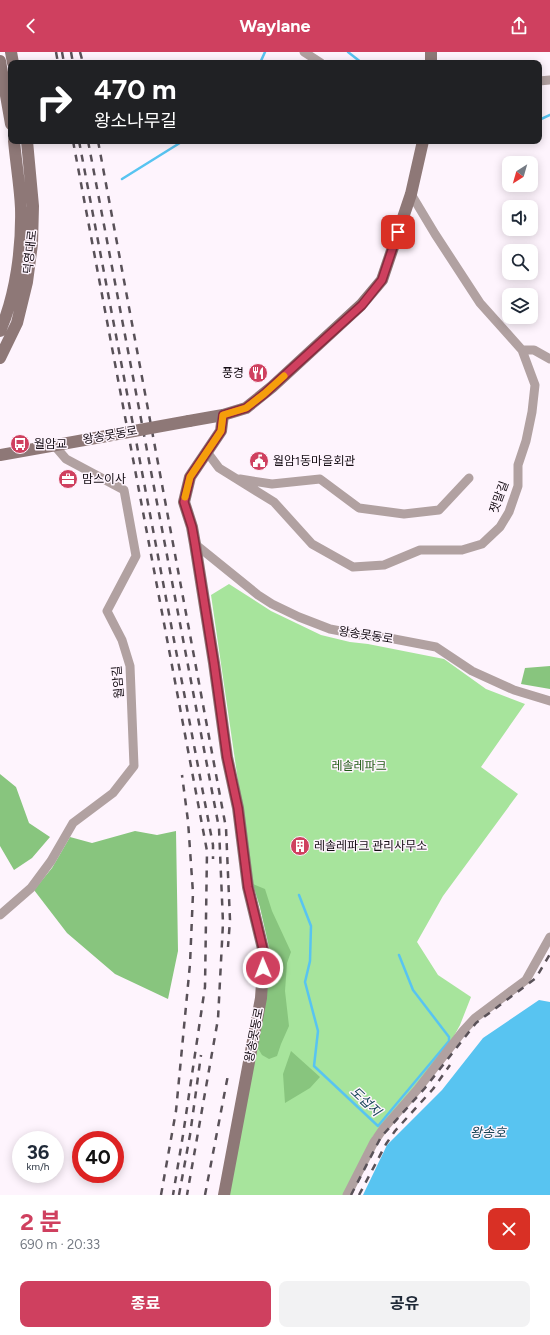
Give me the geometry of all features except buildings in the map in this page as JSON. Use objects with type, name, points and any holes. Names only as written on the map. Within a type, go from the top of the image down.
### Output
[{"type":"street","points":[[304,52],[316,60]]},
{"type":"street","points":[[0,61],[2,86],[8,111]]},
{"type":"street","name":"덕영대로","points":[[0,330],[4,322],[15,283],[20,243],[21,207],[14,144]]},
{"type":"street","name":"덕영대로","points":[[0,358],[17,323],[27,282],[32,244],[33,206],[26,144]]},
{"type":"street","points":[[223,415],[246,408],[264,394],[362,305],[382,280],[411,194],[422,147]]},
{"type":"street","name":"잿말길","points":[[207,452],[219,468],[274,502],[312,544],[353,567],[384,565],[420,550],[462,550],[482,544],[500,527],[509,512],[518,486],[518,465],[526,441],[532,412],[535,385],[522,350],[480,303],[411,194]]},
{"type":"street","points":[[522,350],[534,350],[550,359]]},
{"type":"street","name":"왕송못동로","points":[[0,455],[223,415],[221,431],[190,477],[184,502],[192,527],[195,544],[227,757],[238,808],[248,887],[264,953],[262,998],[224,1195]]},
{"type":"street","name":"월암길","points":[[0,915],[32,888],[51,861],[73,822],[113,793],[134,766],[130,666],[122,640],[107,611],[136,556],[124,490],[66,459],[54,445]]},
{"type":"street","points":[[236,478],[272,484],[320,479],[359,508],[404,514],[439,510],[469,478]]},
{"type":"street","name":"왕송못동로","points":[[195,544],[258,595],[272,604],[299,617],[330,629],[436,647],[472,671],[514,690],[550,702]]},
{"type":"street","points":[[347,1195],[374,1142],[383,1129],[418,1090],[475,1018],[526,980],[550,937]]},
{"type":"green space","name":"레솔레파크","points":[[229,584],[271,611],[321,635],[350,642],[368,644],[444,659],[486,689],[525,704],[481,767],[518,794],[443,896],[417,942],[438,975],[471,997],[460,1025],[448,1047],[373,1136],[344,1195],[228,1195],[266,997],[270,951],[253,884],[211,595]]},
{"type":"green space","points":[[550,666],[550,689],[521,684],[525,668]]},
{"type":"green space","points":[[0,774],[16,787],[29,823],[50,837],[32,858],[14,870],[0,846]]},
{"type":"green space","points":[[135,831],[157,835],[176,831],[178,951],[168,999],[115,974],[67,933],[34,890],[52,868],[70,837],[92,843]]},
{"type":"green space","points":[[253,884],[265,889],[272,911],[291,952],[287,963],[285,991],[289,1026],[277,1056],[269,1059],[262,1055],[256,1045],[266,997],[270,951]]},
{"type":"green space","points":[[291,1051],[320,1077],[310,1088],[285,1103],[283,1074]]},
{"type":"water","name":"왕송호","points":[[539,1000],[550,1002],[550,1195],[363,1195],[387,1145],[442,1090],[483,1038]]},
{"type":"waterway","points":[[261,60],[265,52]]},
{"type":"waterway","points":[[348,52],[358,60]]},
{"type":"waterway","points":[[542,119],[550,115]]},
{"type":"waterway","points":[[122,179],[178,144]]},
{"type":"waterway","name":"도섭지","points":[[299,895],[311,926],[310,961],[305,982],[318,1031],[314,1066],[378,1126],[449,1041],[449,1037],[413,990],[399,955]]},
{"type":"railway","points":[[56,52],[57,60]]},
{"type":"railway","points":[[62,52],[63,60]]},
{"type":"railway","points":[[71,52],[72,60]]},
{"type":"railway","points":[[80,52],[82,60]]},
{"type":"railway","points":[[74,144],[207,851],[205,987],[173,1195]]},
{"type":"railway","points":[[80,144],[213,845],[213,859]]},
{"type":"railway","points":[[89,144],[219,828],[223,923],[218,1019],[187,1195]]},
{"type":"railway","points":[[99,144],[226,828],[230,920],[228,947]]},
{"type":"railway","points":[[161,1195],[176,1111],[190,964],[193,893],[188,821],[182,775]]},
{"type":"railway","points":[[351,1195],[381,1137],[425,1088],[476,1023],[536,978],[550,954]]},
{"type":"railway","points":[[179,1195],[190,1135],[201,1055]]},
{"type":"railway","points":[[359,1195],[386,1144],[395,1131],[433,1089],[450,1065]]},
{"type":"railway","points":[[205,1195],[228,1075]]},
{"type":"slow traffic","points":[[185,497],[190,477],[221,431],[223,415],[246,408],[284,376]]},
{"type":"place","name":"풍경","points":[[258,373]]},
{"type":"place","name":"월암교","points":[[20,444]]},
{"type":"place","name":"월암1동마을회관","points":[[259,461]]},
{"type":"place","name":"맘스이사","points":[[68,479]]},
{"type":"place","name":"레솔레파크 관리사무소","points":[[300,846]]},
{"type":"route","points":[[263,968],[264,953],[248,887],[238,808],[227,757],[195,544],[192,527],[184,502],[190,477],[221,431],[223,415],[246,408],[264,394],[362,305],[382,280],[398,232]]}]
